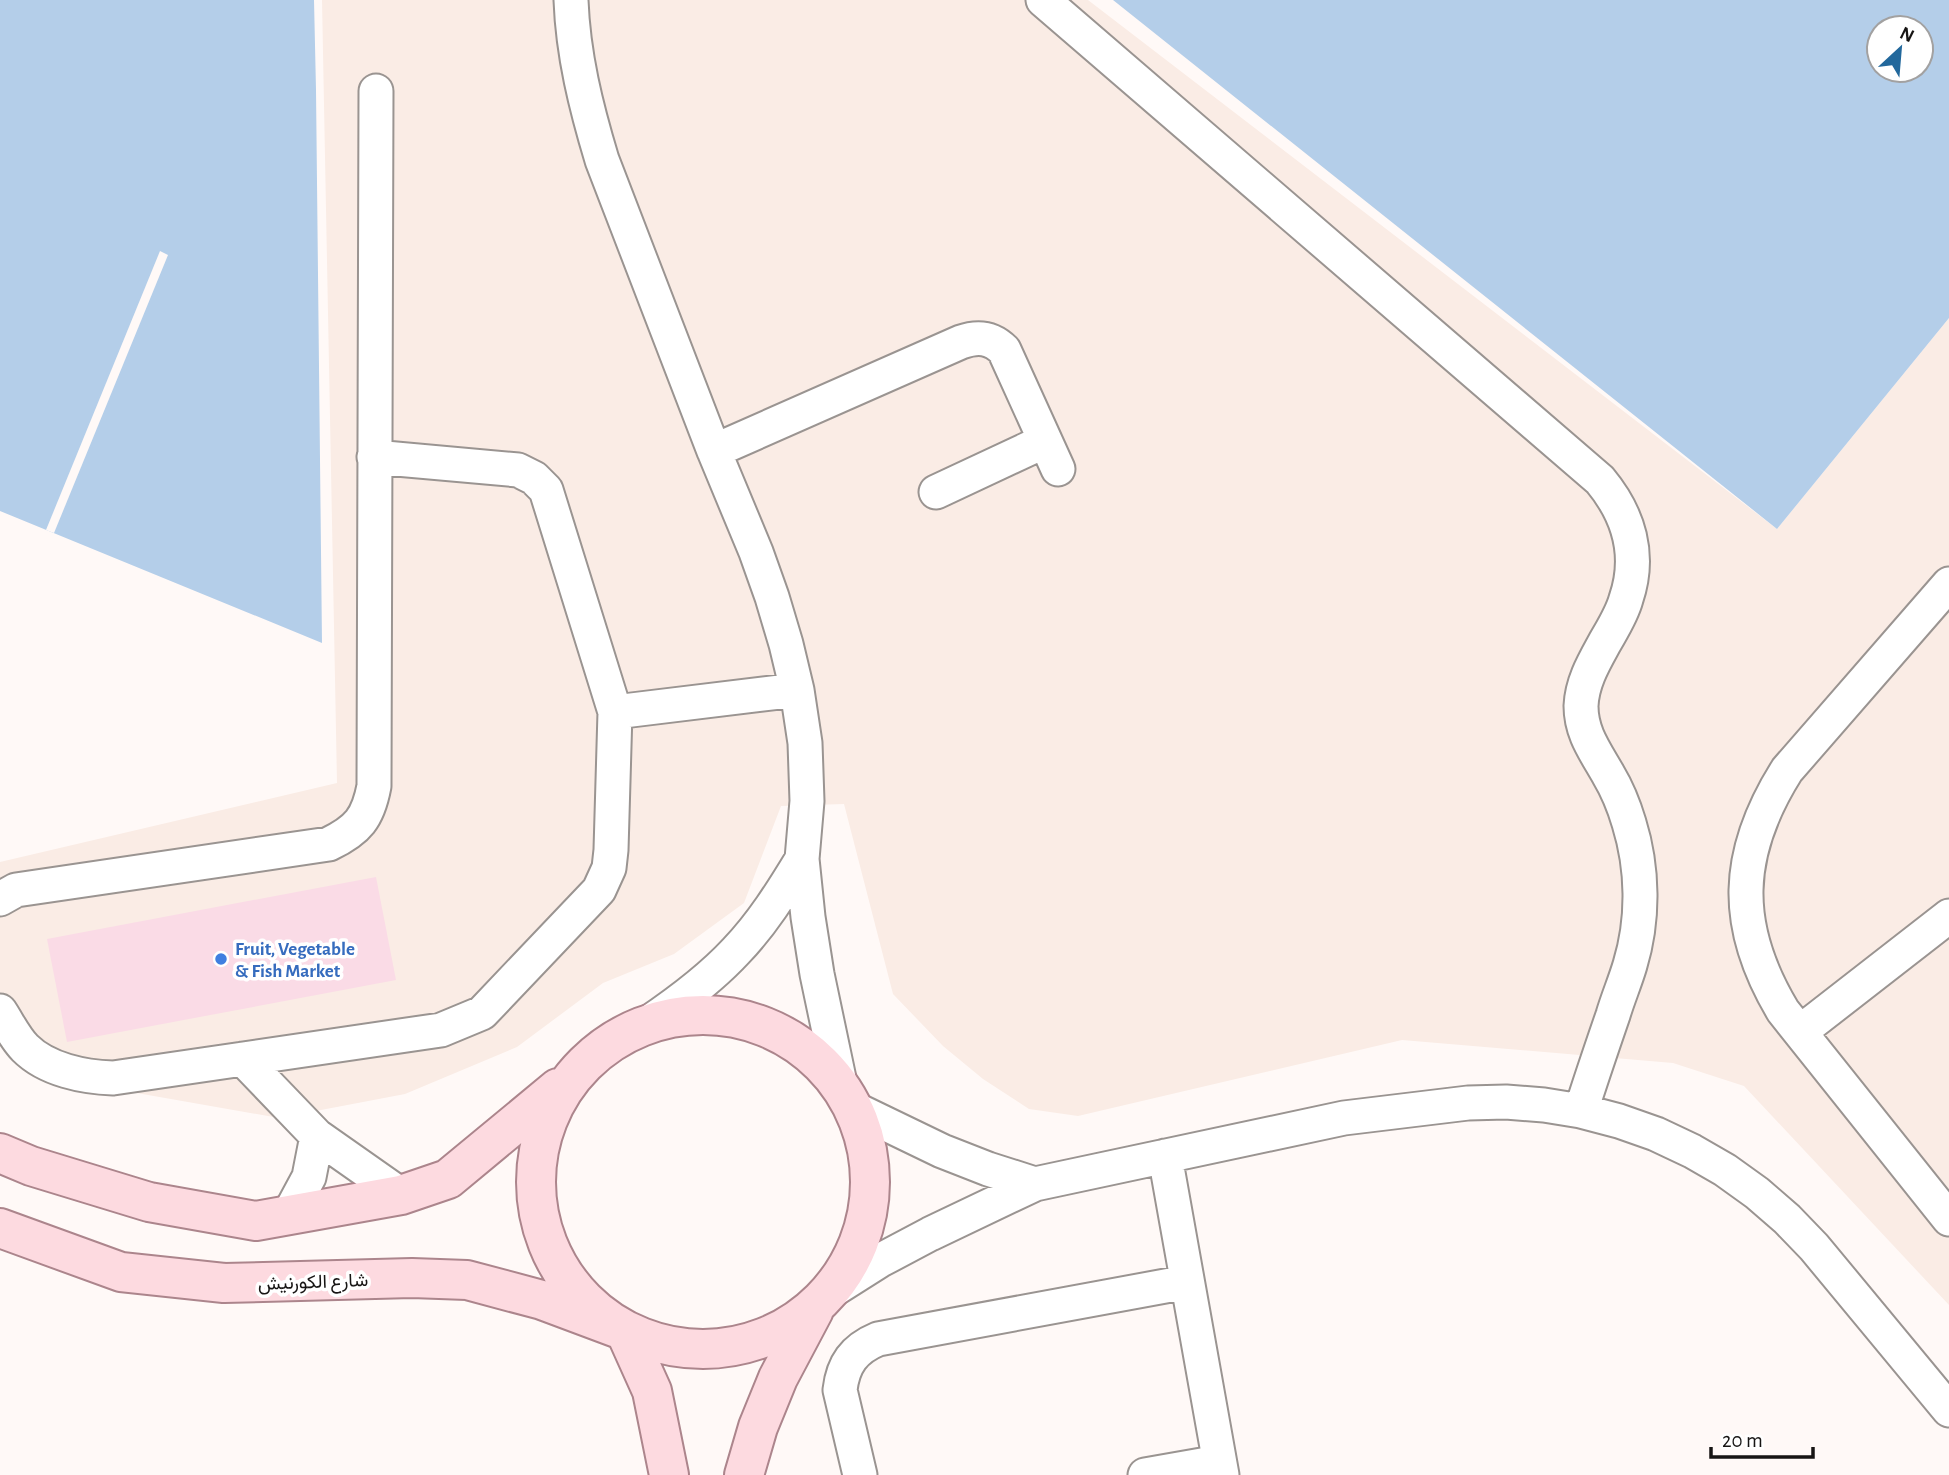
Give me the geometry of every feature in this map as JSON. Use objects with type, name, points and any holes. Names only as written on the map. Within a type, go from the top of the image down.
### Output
[{"type":"main road","points":[[0,1153],[31,1166],[149,1202],[256,1221],[401,1195],[448,1179],[570,1078],[605,1045],[648,1023],[696,1014],[744,1020],[788,1038],[825,1068],[847,1098],[867,1144],[871,1184],[866,1222],[852,1259],[823,1299],[778,1378],[758,1427],[744,1475]]},
{"type":"main road","points":[[570,1078],[546,1120],[543,1132],[535,1168],[538,1217],[556,1263],[585,1302],[625,1331],[652,1391],[669,1475]]},
{"type":"main road","name":"شارع الكورنيش","points":[[0,1228],[121,1272],[224,1283],[412,1278],[467,1280],[542,1300],[674,1347],[725,1348],[773,1334],[823,1299]]},
{"type":"lane","points":[[571,0],[578,66],[599,148],[772,597],[797,690],[805,743],[807,801],[802,859],[817,974],[847,1098],[942,1152],[1035,1184]]},
{"type":"lane","points":[[1043,0],[1600,480],[1614,496],[1624,516],[1631,547],[1631,579],[1622,610],[1589,673],[1581,718],[1592,748],[1623,804],[1639,867],[1640,900],[1631,964],[1581,1111]]},
{"type":"lane","points":[[0,900],[16,890],[329,844],[346,836],[362,821],[370,804],[374,786],[376,92]]},
{"type":"lane","points":[[714,452],[972,338],[993,341],[1004,350],[1052,455],[936,492]]},
{"type":"lane","points":[[0,1011],[25,1048],[47,1063],[90,1077],[113,1079],[441,1030],[482,1013],[600,890],[609,868],[611,850],[615,712],[546,490],[534,478],[518,470],[374,457]]},
{"type":"lane","points":[[1949,584],[1787,770],[1772,793],[1760,817],[1752,844],[1746,898],[1756,957],[1768,986],[1783,1011],[1949,1219]]},
{"type":"lane","points":[[615,712],[797,690]]},
{"type":"lane","points":[[648,1023],[680,1002],[736,951],[760,923],[802,859]]},
{"type":"lane","points":[[1800,1032],[1949,916]]},
{"type":"lane","points":[[243,1059],[317,1136],[401,1195]]},
{"type":"lane","points":[[823,1299],[879,1261],[1035,1184],[1343,1118],[1468,1103],[1544,1105],[1581,1111],[1656,1134],[1725,1170],[1757,1193],[1814,1247],[1949,1410]]},
{"type":"lane","points":[[288,1216],[309,1178],[317,1136]]},
{"type":"lane","points":[[1145,1475],[1220,1469],[1165,1156]]},
{"type":"lane","points":[[860,1475],[840,1390],[847,1364],[854,1352],[865,1344],[877,1339],[1187,1282]]},
{"type":"shaded area","points":[[322,0],[1088,0],[1777,529],[1949,318],[1949,1305],[1744,1086],[1673,1063],[1402,1040],[1078,1116],[1029,1109],[983,1079],[943,1046],[893,994],[844,804],[781,806],[744,903],[674,954],[603,983],[517,1047],[405,1094],[279,1118],[114,1089],[0,1040],[0,862],[337,783]]},
{"type":"water","points":[[0,0],[314,0],[322,643],[0,511]]},
{"type":"water","points":[[1113,0],[1949,0],[1949,318],[1777,529]]},
{"type":"pier","points":[[160,251],[168,255],[54,533],[46,530]]},
{"type":"building","name":"Fruit, Vegetable & Fish Market","points":[[376,877],[396,980],[67,1042],[47,939]]},
{"type":"place","name":"Fruit, Vegetable & Fish Market","points":[[221,959]]}]
